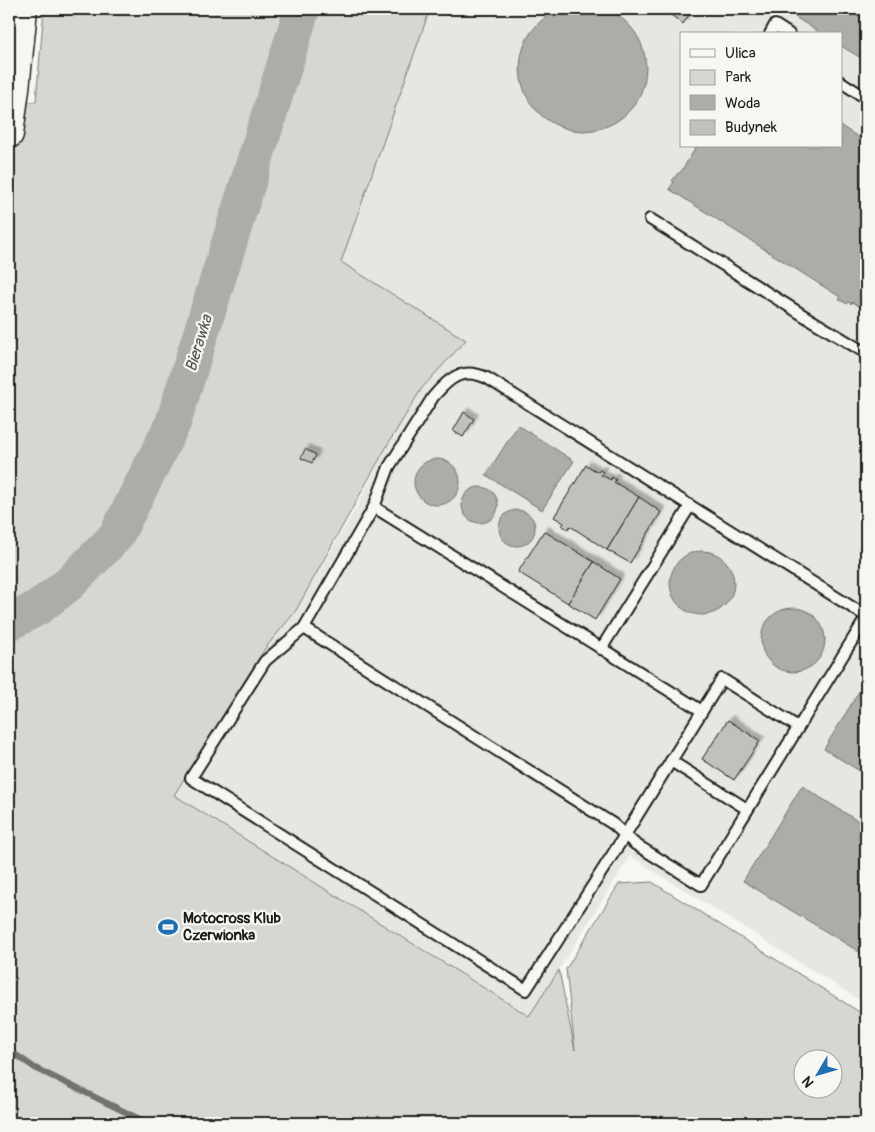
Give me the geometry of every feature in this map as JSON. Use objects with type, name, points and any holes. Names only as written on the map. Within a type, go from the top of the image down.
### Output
[{"type":"main road","points":[[9,134],[23,9]]},
{"type":"lane","points":[[771,32],[775,25],[786,32]]},
{"type":"lane","points":[[842,83],[866,98]]},
{"type":"lane","points":[[650,219],[866,353]]},
{"type":"lane","points":[[304,628],[613,824],[625,835],[636,844],[701,884],[866,617],[487,378],[478,374],[458,375],[433,396],[389,467],[374,507],[304,628],[265,661],[191,778],[526,990],[625,835],[672,761],[722,679],[798,727]]},
{"type":"lane","points":[[601,648],[690,506]]},
{"type":"lane","points":[[374,507],[702,711]]},
{"type":"lane","points":[[672,761],[748,809]]},
{"type":"shaded area","points":[[430,9],[866,9],[866,1004],[630,856],[530,1016],[174,795],[266,647],[295,612],[359,503],[388,444],[422,388],[466,340],[340,262]]},
{"type":"green space","points":[[44,9],[430,9],[341,262],[466,340],[422,388],[388,444],[295,612],[266,647],[174,795],[529,1016],[559,970],[575,1050],[566,969],[619,884],[652,882],[866,1016],[866,1123],[37,1123],[23,1118],[18,1123],[9,1123],[9,154],[21,103],[36,101]]},
{"type":"water","points":[[583,5],[607,9],[628,23],[642,44],[646,68],[642,92],[628,113],[607,127],[583,131],[559,127],[538,113],[524,92],[520,68],[524,44],[538,23],[559,9]]},
{"type":"water","points":[[866,9],[866,61],[842,47],[842,32],[819,32],[784,10]]},
{"type":"water","points":[[842,127],[866,142],[866,311],[853,302],[847,304],[839,299],[840,297],[669,189],[674,182],[672,181],[680,173],[696,148],[842,148]]},
{"type":"water","points":[[518,425],[574,461],[542,510],[486,475]]},
{"type":"water","points":[[437,459],[450,463],[456,469],[460,482],[456,495],[450,501],[437,505],[424,501],[418,495],[414,482],[418,469],[424,463]]},
{"type":"water","points":[[480,487],[487,488],[493,492],[497,498],[497,512],[493,518],[487,522],[480,523],[473,522],[467,518],[463,512],[462,505],[463,498],[467,492],[473,488]]},
{"type":"water","points":[[517,510],[524,511],[530,515],[534,521],[534,535],[530,541],[524,545],[517,546],[510,545],[504,541],[500,535],[499,528],[500,521],[504,515],[510,511]]},
{"type":"water","points":[[702,551],[720,557],[728,565],[734,583],[728,601],[720,609],[702,615],[684,609],[676,601],[670,583],[676,565],[684,557]]},
{"type":"water","points":[[787,608],[799,608],[816,617],[823,628],[825,640],[823,652],[816,663],[799,672],[787,672],[775,667],[766,658],[761,646],[761,634],[766,622],[775,613]]},
{"type":"water","points":[[866,680],[866,775],[824,749]]},
{"type":"water","points":[[802,786],[866,826],[866,956],[743,881]]},
{"type":"building","points":[[661,9],[675,9],[671,15]]},
{"type":"building","points":[[675,9],[693,9],[683,24],[671,15]]},
{"type":"building","points":[[464,412],[474,419],[463,437],[453,431]]},
{"type":"building","points":[[305,449],[316,455],[312,463],[301,458]]},
{"type":"building","points":[[586,465],[598,472],[600,470],[603,472],[601,475],[611,480],[612,477],[616,480],[614,482],[639,497],[607,550],[570,526],[568,529],[562,526],[564,523],[554,517]]},
{"type":"building","points":[[639,497],[661,512],[630,563],[607,550]]},
{"type":"building","points":[[544,531],[594,562],[568,603],[518,572]]},
{"type":"building","points":[[594,562],[620,579],[595,620],[568,603]]},
{"type":"building","points":[[728,720],[760,741],[734,780],[702,759]]},
{"type":"waterway","name":"Bierawka","points":[[9,623],[39,607],[70,583],[116,536],[173,423],[302,9]]},
{"type":"waterway","points":[[9,1050],[35,1068],[148,1123]]},
{"type":"place","name":"Motocross Klub Czerwionka","points":[[168,927]]}]
